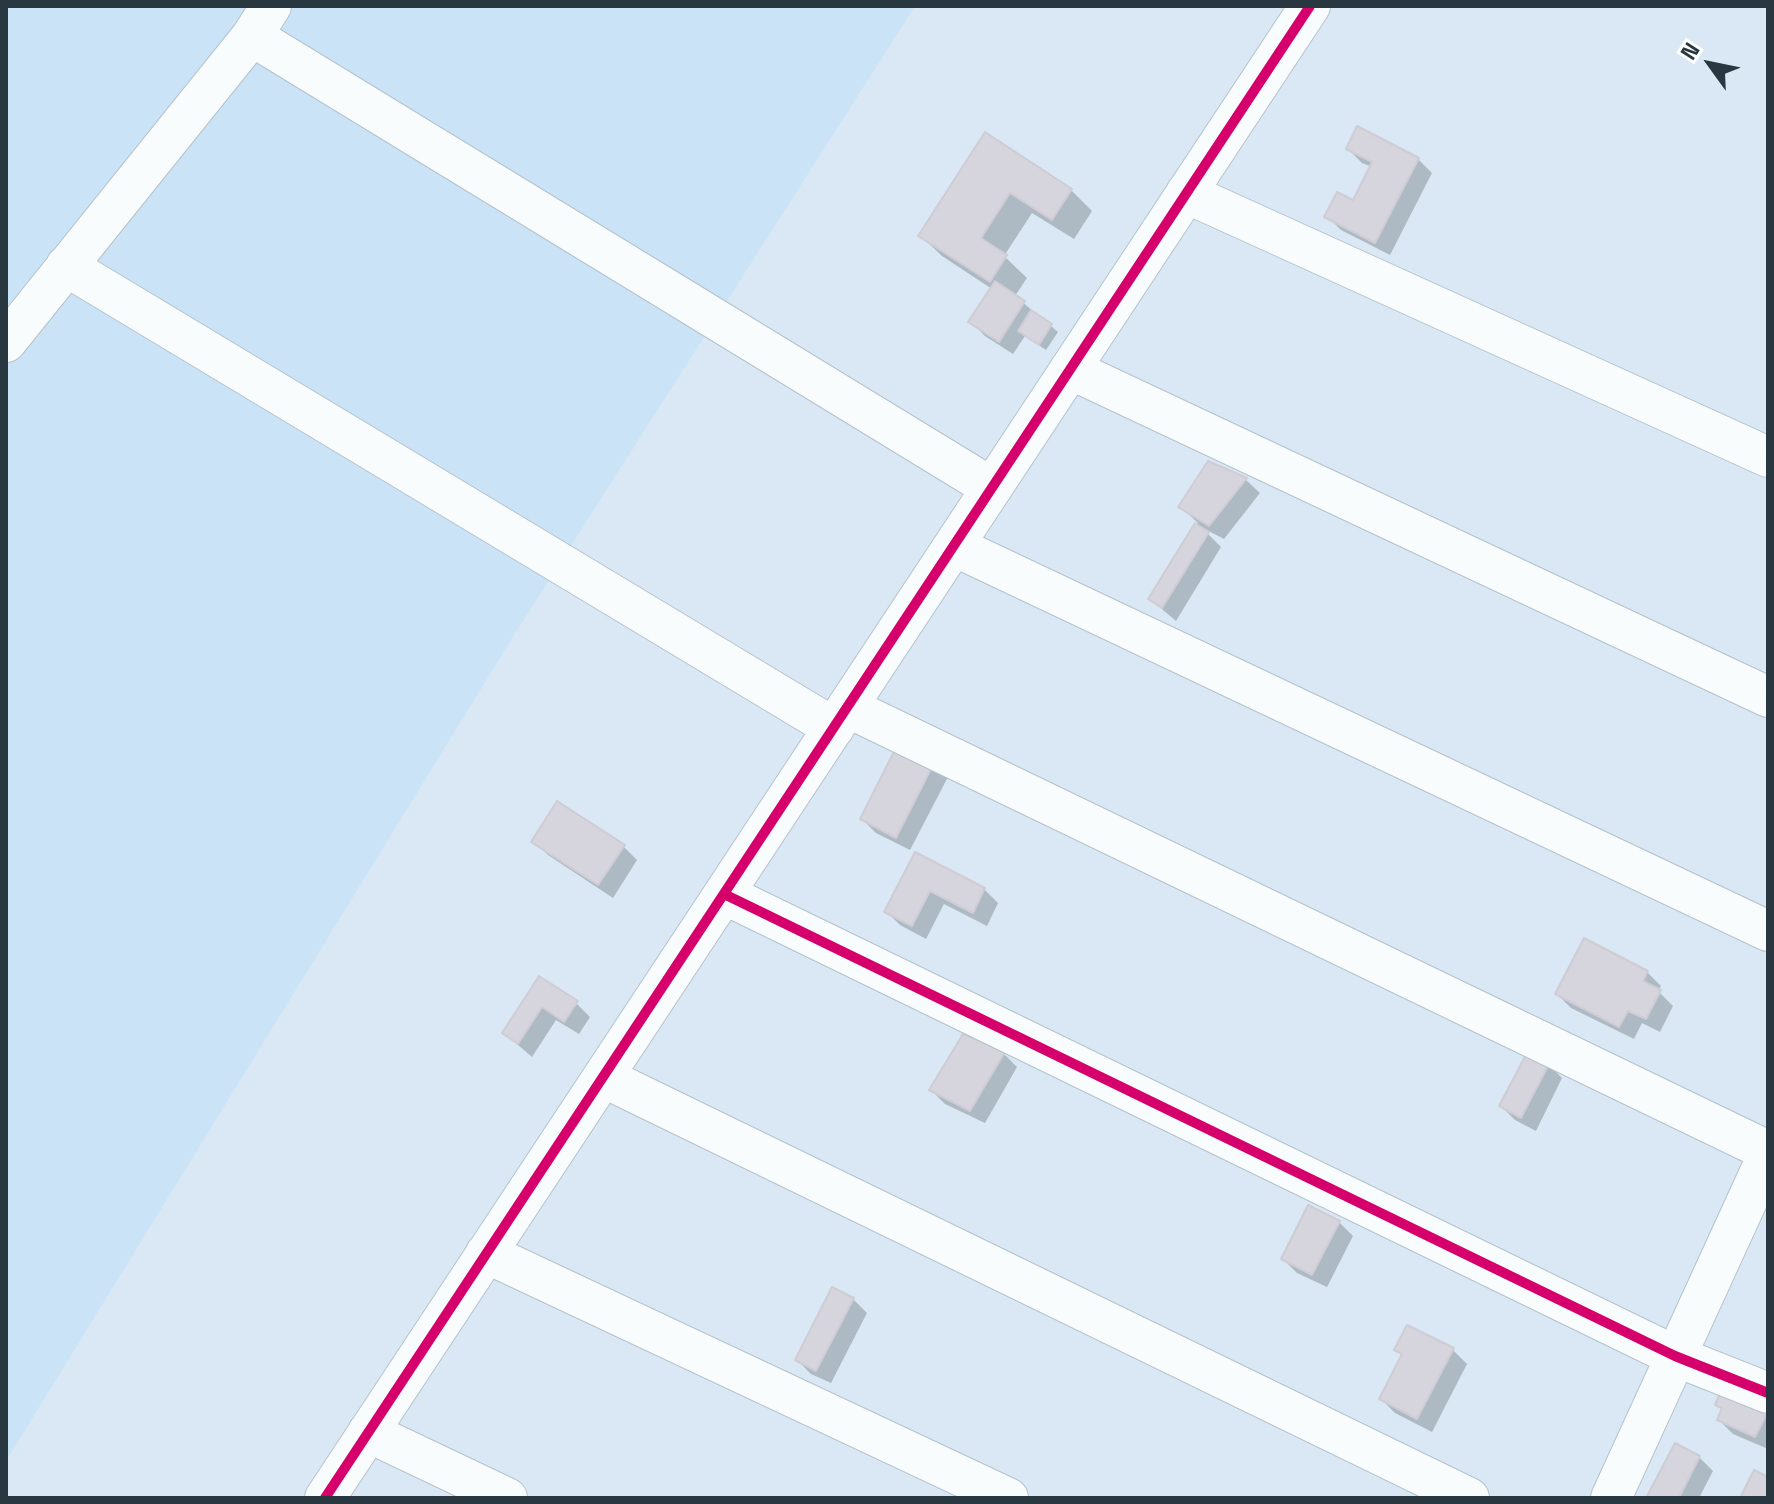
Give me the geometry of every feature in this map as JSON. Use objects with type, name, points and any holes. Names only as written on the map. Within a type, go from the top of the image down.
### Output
[{"type":"street","points":[[325,1498],[1310,6]]},
{"type":"street","points":[[6,342],[261,21],[992,488]]},
{"type":"street","points":[[1186,193],[1768,457]]},
{"type":"street","points":[[66,266],[841,717],[1768,1153],[1611,1498]]},
{"type":"street","points":[[1070,369],[1768,697]]},
{"type":"street","points":[[954,546],[1768,931]]},
{"type":"street","points":[[724,894],[1675,1356],[1768,1393]]},
{"type":"street","points":[[603,1077],[1469,1498]]},
{"type":"street","points":[[486,1253],[1008,1498]]},
{"type":"street","points":[[368,1432],[507,1498]]},
{"type":"shaded area","points":[[6,6],[915,6],[514,635],[6,1461]]},
{"type":"building","points":[[1357,126],[1419,158],[1375,243],[1324,217],[1337,192],[1353,200],[1372,162],[1346,149]]},
{"type":"building","points":[[985,132],[1072,189],[1052,220],[1010,193],[981,238],[1007,255],[990,282],[918,236]]},
{"type":"building","points":[[995,281],[1025,301],[999,342],[968,322]]},
{"type":"building","points":[[1031,310],[1052,324],[1039,345],[1018,331]]},
{"type":"building","points":[[1208,461],[1247,478],[1209,526],[1178,507]]},
{"type":"building","points":[[1195,523],[1209,532],[1162,608],[1148,599]]},
{"type":"building","points":[[900,740],[936,759],[896,838],[860,819]]},
{"type":"building","points":[[557,801],[625,845],[598,885],[531,842]]},
{"type":"building","points":[[915,852],[985,888],[973,913],[930,891],[912,926],[884,912]]},
{"type":"building","points":[[1584,938],[1648,971],[1643,981],[1661,990],[1646,1019],[1628,1011],[1619,1027],[1555,994]]},
{"type":"building","points":[[539,976],[578,1001],[564,1022],[542,1007],[518,1044],[502,1033]]},
{"type":"building","points":[[963,1034],[1005,1052],[970,1111],[929,1090]]},
{"type":"building","points":[[1528,1051],[1550,1062],[1521,1118],[1499,1106]]},
{"type":"building","points":[[1308,1205],[1340,1221],[1312,1275],[1281,1259]]},
{"type":"building","points":[[832,1287],[854,1298],[816,1371],[795,1360]]},
{"type":"building","points":[[1407,1325],[1454,1348],[1417,1419],[1379,1399],[1402,1354],[1394,1350]]},
{"type":"building","points":[[1722,1388],[1768,1412],[1755,1437],[1717,1420],[1722,1408],[1715,1405]]},
{"type":"building","points":[[1675,1443],[1700,1456],[1679,1498],[1646,1498]]},
{"type":"building","points":[[1754,1470],[1768,1477],[1768,1498],[1740,1498]]},
{"type":"cycle path","points":[[325,1498],[1310,6]]},
{"type":"cycle path","points":[[724,894],[1675,1356],[1768,1393]]}]
